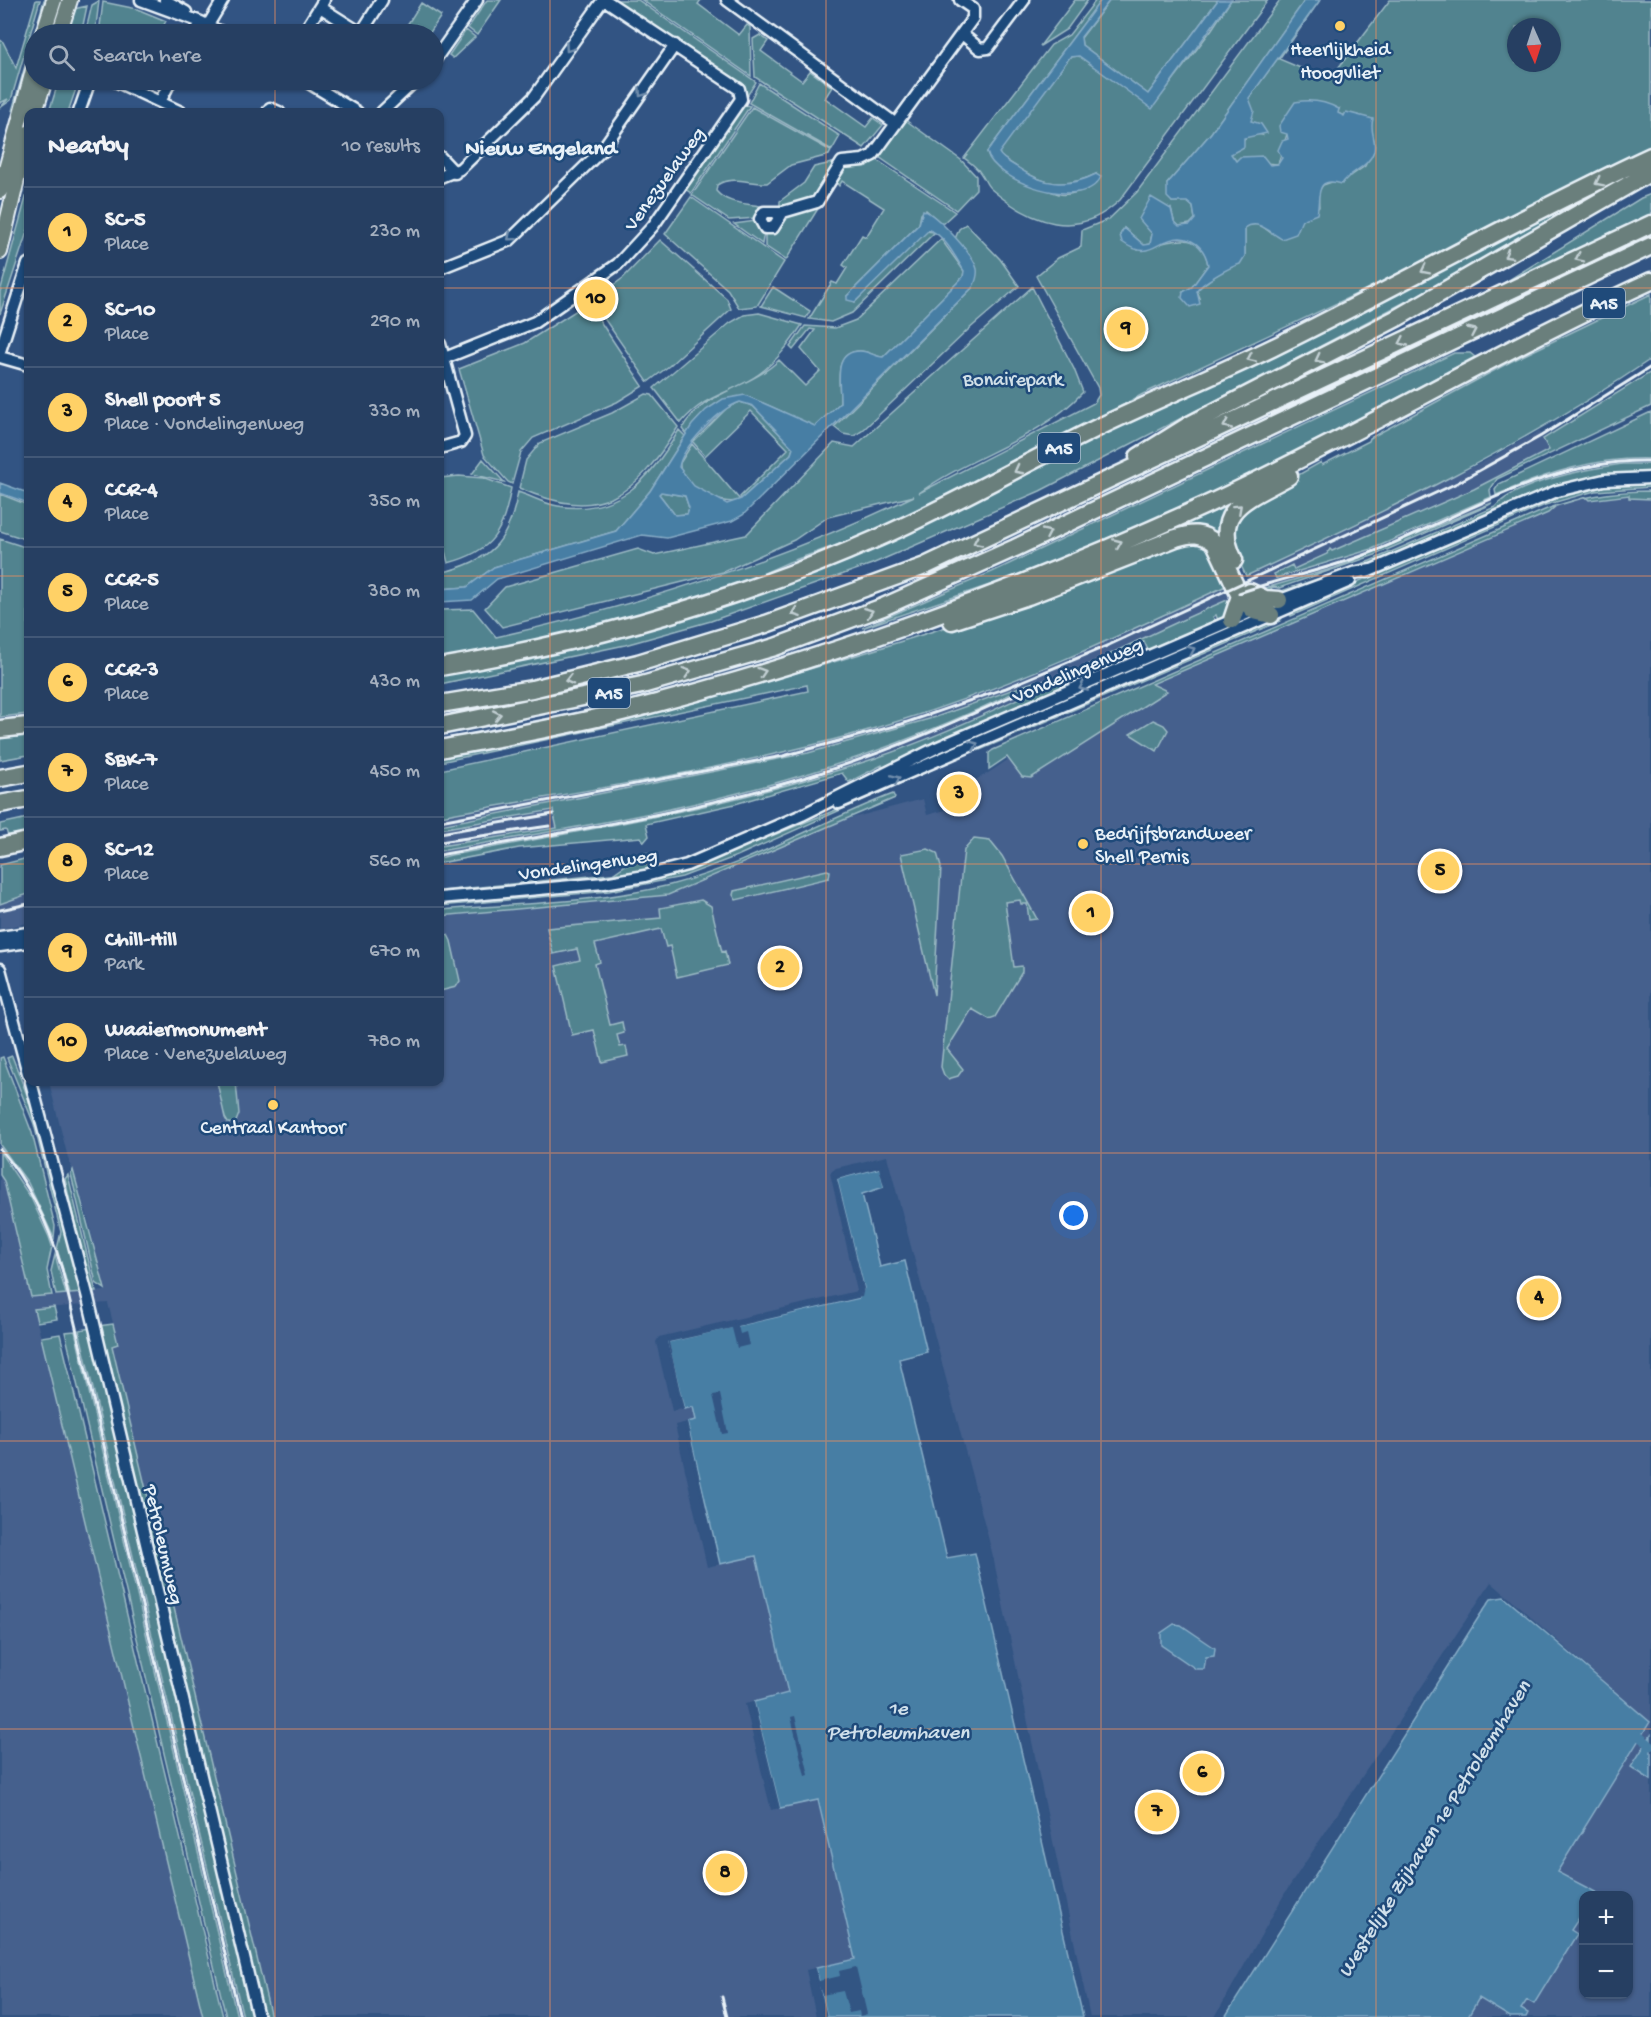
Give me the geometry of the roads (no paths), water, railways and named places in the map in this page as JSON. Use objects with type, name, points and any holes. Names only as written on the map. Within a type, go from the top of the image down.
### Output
[{"type":"highway","name":"A15","points":[[444,666],[572,640],[674,612],[787,575],[875,539],[960,500],[1114,420],[1271,349],[1651,156]]},
{"type":"highway","name":"A15","points":[[1068,500],[1191,424],[1397,318],[1651,172]]},
{"type":"highway","name":"A15","points":[[444,703],[532,689],[638,663],[766,624],[926,566],[1651,224]]},
{"type":"highway","name":"A15","points":[[444,725],[642,685],[775,647],[883,607],[1015,548],[1651,246]]},
{"type":"highway","name":"A15","points":[[1245,618],[1245,594],[1226,540],[1226,522],[1243,502],[1356,430],[1504,351],[1651,281]]},
{"type":"highway","name":"A15","points":[[444,748],[625,711],[806,658],[962,606],[1201,507],[1322,452]]},
{"type":"highway","name":"A15","points":[[806,658],[904,636],[1028,596],[1187,535],[1202,535],[1215,543],[1245,594]]},
{"type":"highway","name":"A15","points":[[775,647],[815,645],[1044,572]]},
{"type":"highway","points":[[1245,594],[1265,599],[1275,608],[1245,618]]},
{"type":"highway","points":[[0,729],[24,726]]},
{"type":"highway","points":[[0,778],[24,774]]},
{"type":"highway","points":[[0,804],[24,800]]},
{"type":"highway","points":[[0,847],[24,842]]},
{"type":"main road","points":[[46,24],[54,0]]},
{"type":"main road","points":[[62,24],[70,0]]},
{"type":"main road","points":[[0,191],[28,90]]},
{"type":"main road","points":[[36,108],[42,90]]},
{"type":"main road","points":[[0,252],[24,150]]},
{"type":"street","points":[[141,0],[205,24]]},
{"type":"street","points":[[165,0],[205,24]]},
{"type":"street","points":[[205,24],[223,0]]},
{"type":"street","points":[[366,24],[381,0]]},
{"type":"street","points":[[444,47],[477,0]]},
{"type":"street","points":[[444,176],[455,173],[534,97],[604,0],[675,45],[601,151],[510,240],[444,266]]},
{"type":"street","points":[[727,0],[896,124]]},
{"type":"street","points":[[783,212],[817,201],[842,162],[869,158],[973,18],[973,9],[960,0]]},
{"type":"street","points":[[962,34],[980,49],[988,48],[1024,0]]},
{"type":"street","points":[[309,24],[322,4],[349,24]]},
{"type":"street","name":"Venezuelaweg","points":[[444,358],[535,322],[618,264],[653,226],[741,99],[739,89],[675,45]]},
{"type":"street","points":[[80,108],[87,90]]},
{"type":"street","points":[[134,90],[169,108]]},
{"type":"street","points":[[160,102],[166,90]]},
{"type":"street","points":[[321,90],[350,108]]},
{"type":"street","points":[[392,108],[407,90]]},
{"type":"street","points":[[444,161],[455,173]]},
{"type":"street","points":[[0,351],[24,276]]},
{"type":"street","points":[[0,357],[24,364]]},
{"type":"street","points":[[444,365],[465,436],[461,442],[444,447]]},
{"type":"street","points":[[1275,608],[1557,491],[1604,480],[1651,478]]},
{"type":"street","points":[[1275,608],[1353,573],[1371,570]]},
{"type":"street","name":"Vondelingenweg","points":[[802,815],[823,810],[975,745],[1245,618]]},
{"type":"street","name":"Vondelingenweg","points":[[444,897],[583,885],[645,876],[707,857],[802,815],[936,748],[1245,618]]},
{"type":"street","points":[[0,937],[24,934]]},
{"type":"street","points":[[0,946],[24,943]]},
{"type":"street","points":[[0,969],[24,1058]]},
{"type":"street","name":"Petroleumweg","points":[[32,1086],[88,1298],[258,2017]]},
{"type":"water","points":[[1101,0],[1110,0],[1081,37],[1082,45],[1148,94],[1218,0],[1231,0],[1152,109],[1079,56],[1070,57],[999,153],[1006,161],[1046,181],[1066,183],[1096,174],[1101,177],[1091,187],[1076,192],[1059,193],[1021,182],[993,163],[987,152]]},
{"type":"water","points":[[1305,0],[1320,0],[1249,98],[1254,111],[1251,121],[1261,124],[1267,133],[1244,138],[1244,147],[1231,154],[1236,161],[1240,157],[1263,156],[1270,165],[1278,164],[1282,158],[1278,150],[1282,141],[1288,139],[1287,134],[1280,132],[1279,126],[1295,102],[1307,101],[1328,104],[1339,109],[1338,113],[1344,116],[1346,112],[1373,119],[1374,151],[1368,162],[1345,179],[1342,184],[1333,182],[1322,185],[1317,214],[1302,220],[1296,234],[1282,239],[1259,226],[1250,225],[1245,228],[1245,256],[1240,264],[1204,284],[1197,291],[1200,304],[1190,307],[1182,298],[1183,292],[1192,287],[1208,265],[1199,247],[1191,241],[1180,238],[1147,250],[1140,250],[1122,242],[1120,235],[1124,228],[1144,245],[1150,244],[1152,234],[1139,219],[1151,197],[1171,209],[1174,221],[1179,226],[1190,225],[1195,219],[1193,207],[1187,202],[1172,202],[1167,197],[1167,184],[1211,133]]},
{"type":"water","points":[[923,210],[945,227],[962,245],[977,269],[977,278],[973,287],[743,515],[732,521],[667,538],[642,535],[497,579],[472,600],[444,602],[444,589],[467,587],[494,567],[616,531],[650,491],[692,425],[706,410],[723,399],[745,395],[815,426],[840,403],[839,379],[841,363],[845,357],[860,351],[883,357],[963,277],[964,271],[940,236],[929,230],[855,302],[847,300],[847,296],[919,224]],"holes":[[[740,402],[753,406],[793,448],[791,454],[741,499],[727,504],[694,486],[679,467],[694,439],[722,412]],[[661,492],[685,496],[689,508],[687,514],[675,515],[659,494]]]},
{"type":"water","points":[[0,483],[24,492],[24,502],[0,493]]},
{"type":"water","name":"1e Petroleumhaven","points":[[880,1168],[884,1187],[862,1194],[880,1267],[905,1261],[927,1352],[899,1359],[947,1558],[975,1553],[1083,2017],[827,2017],[816,1968],[855,1959],[818,1800],[780,1808],[754,1702],[788,1693],[756,1556],[720,1564],[687,1422],[696,1420],[693,1407],[684,1409],[668,1342],[859,1298],[864,1288],[837,1179]]},
{"type":"water","name":"Westelijke Zijhaven 1e Petroleumhaven","points":[[1504,1597],[1650,1722],[1557,1872],[1593,1891],[1579,1891],[1579,1918],[1571,1930],[1577,1934],[1534,2004],[1527,2000],[1521,2009],[1528,2013],[1526,2017],[1510,2017],[1479,1998],[1468,2017],[1225,2017],[1480,1615],[1491,1599]]},
{"type":"water","points":[[1174,1624],[1181,1625],[1215,1648],[1214,1656],[1206,1657],[1204,1669],[1196,1669],[1161,1645],[1161,1633]]},
{"type":"water","points":[[1651,1735],[1651,1780],[1631,1767]]},
{"type":"waterway","points":[[1630,1735],[1635,1733],[1651,1746]]},
{"type":"railway","points":[[444,820],[783,756],[902,724],[1006,688],[1109,645],[1457,483],[1541,436],[1651,367]]},
{"type":"railway","points":[[1239,593],[1375,551],[1509,491],[1543,479],[1578,469],[1614,463],[1651,461]]},
{"type":"railway","points":[[444,854],[683,809],[779,785],[854,762],[910,741],[1045,681]]},
{"type":"railway","points":[[444,832],[553,814]]},
{"type":"railway","points":[[444,841],[549,826]]},
{"type":"railway","points":[[0,910],[24,905]]},
{"type":"railway","points":[[0,1149],[21,1176],[37,1206],[62,1269],[240,2017]]},
{"type":"railway","points":[[722,1997],[727,2017]]},
{"type":"place","name":"Heerlijkheid Hoogvliet","points":[[1340,26]]},
{"type":"place","name":"Waaiermonument","points":[[596,299]]},
{"type":"place","name":"Chill-Hill","points":[[1126,329]]},
{"type":"place","name":"Shell poort 5","points":[[959,794]]},
{"type":"place","name":"Bedrijfsbrandweer Shell Pernis","points":[[1083,844]]},
{"type":"place","name":"CCR-5","points":[[1440,871]]},
{"type":"place","name":"SC-5","points":[[1091,913]]},
{"type":"place","name":"SC-10","points":[[780,968]]},
{"type":"place","name":"Centraal Kantoor","points":[[273,1105]]},
{"type":"place","name":"CCR-4","points":[[1539,1298]]},
{"type":"place","name":"CCR-3","points":[[1202,1773]]},
{"type":"place","name":"SBK-7","points":[[1157,1812]]},
{"type":"place","name":"SC-12","points":[[725,1873]]},
{"type":"district","name":"Nieuw Engeland","points":[[541,146]]},
{"type":"park label","name":"Bonairepark","points":[[1013,378]]}]
